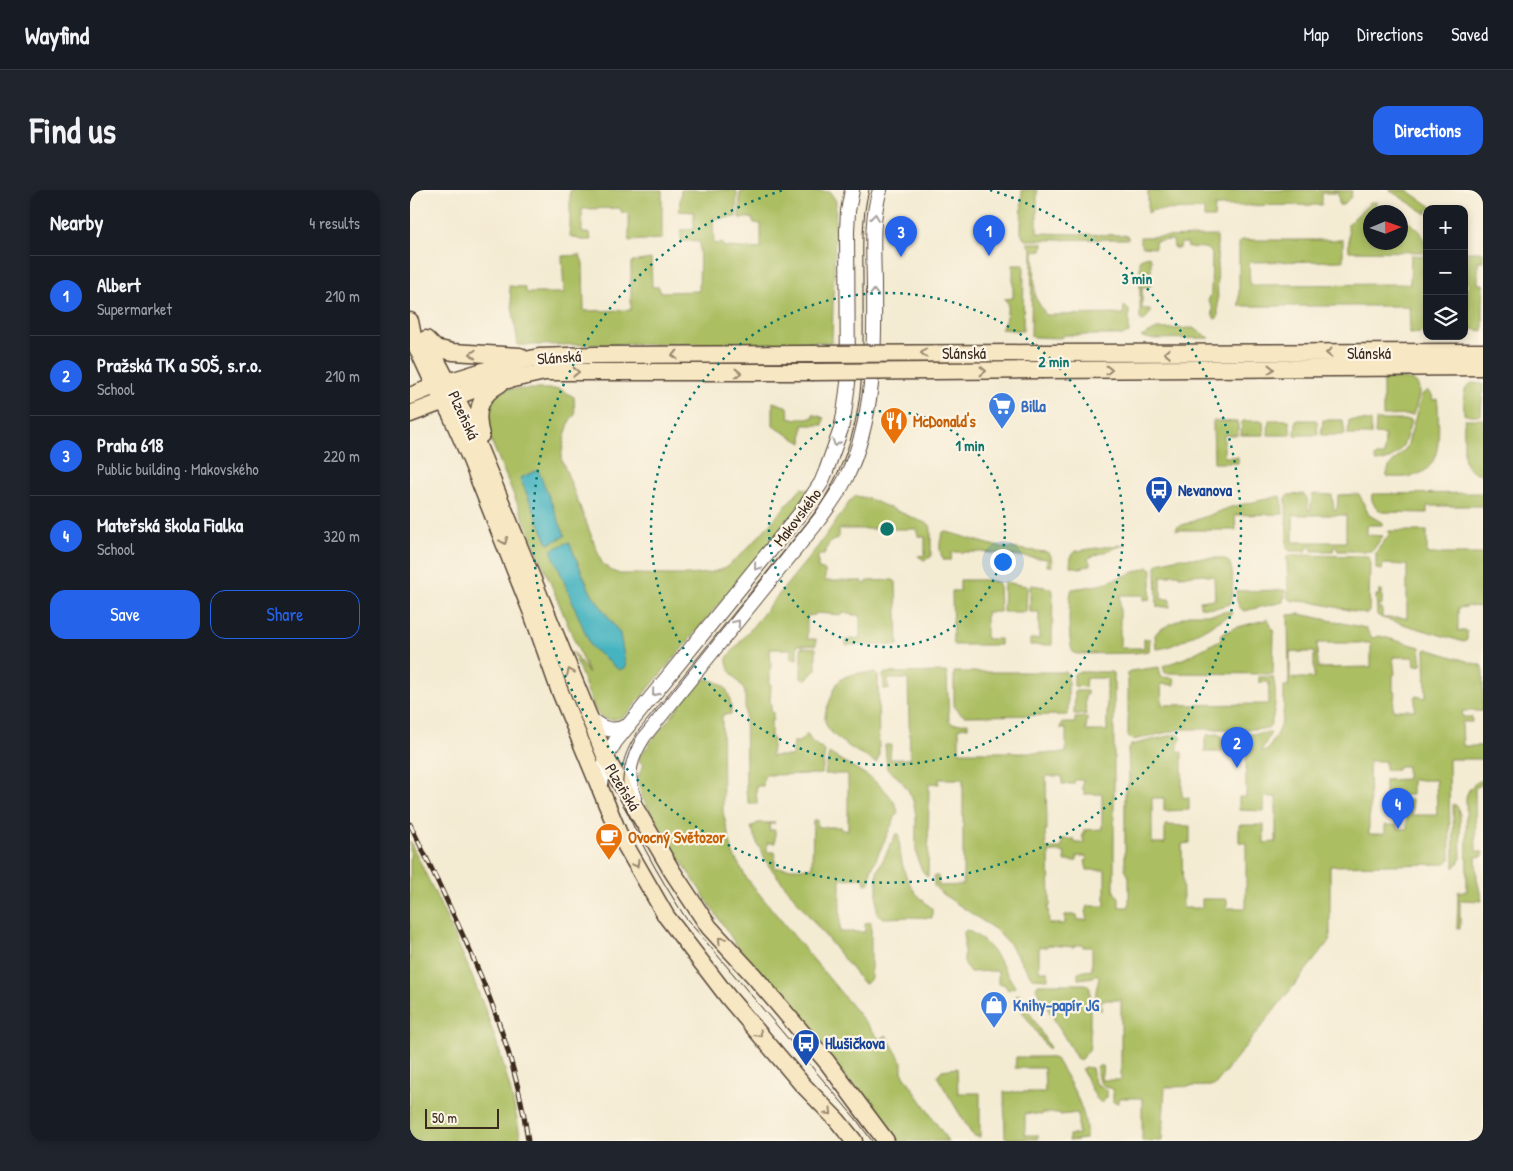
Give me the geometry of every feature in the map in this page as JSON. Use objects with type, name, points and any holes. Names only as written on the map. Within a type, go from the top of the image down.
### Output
[{"type":"main road","name":"Plzeňská","points":[[411,325],[426,340],[583,747],[619,834],[666,916],[728,997],[802,1084],[837,1120],[854,1141]]},
{"type":"main road","name":"Plzeňská","points":[[411,325],[414,341],[445,391],[492,479],[606,758],[672,871],[709,927],[754,976],[827,1062],[886,1141]]},
{"type":"main road","points":[[426,340],[436,348],[453,352],[539,357]]},
{"type":"main road","name":"Slánská","points":[[445,391],[493,368],[539,357],[596,355],[1483,352]]},
{"type":"main road","name":"Slánská","points":[[445,391],[545,372],[1483,368]]},
{"type":"main road","points":[[492,479],[477,417],[485,397],[496,386],[508,379]]},
{"type":"main road","points":[[410,396],[445,391]]},
{"type":"main road","points":[[410,414],[445,391]]},
{"type":"street","name":"Makovského","points":[[600,789],[606,758],[615,742],[803,510],[821,483],[841,429],[848,383],[847,240],[848,211],[852,190]]},
{"type":"street","name":"Makovského","points":[[641,817],[629,780],[632,757],[644,736],[814,526],[834,498],[856,454],[868,403],[875,344],[874,220],[880,190]]},
{"type":"street","points":[[588,717],[598,726],[609,729],[616,730],[628,726]]},
{"type":"street","points":[[583,747],[606,758],[615,760],[632,757]]},
{"type":"green space","points":[[570,190],[662,190],[662,239],[629,241],[629,213],[622,213],[620,208],[582,209],[582,233],[590,233],[591,240],[581,240],[570,236]]},
{"type":"green space","points":[[681,190],[735,190],[737,193],[736,217],[713,219],[714,244],[722,243],[724,247],[761,249],[761,224],[754,223],[752,218],[739,218],[740,193],[766,190],[830,192],[836,201],[832,342],[518,345],[509,286],[524,287],[527,293],[564,293],[562,256],[580,255],[583,263],[584,311],[631,310],[631,262],[651,259],[652,287],[659,287],[660,292],[699,291],[700,242],[681,241],[681,230],[694,229],[694,212],[679,211]]},
{"type":"green space","points":[[1022,190],[1037,190],[1037,233],[1124,235],[1128,236],[1128,239],[1025,240],[1021,233]]},
{"type":"green space","points":[[1389,190],[1407,190],[1429,205],[1423,205],[1423,211]]},
{"type":"green space","points":[[1148,191],[1352,191],[1351,197],[1343,205],[1339,205],[1338,193],[1322,193],[1322,205],[1215,206],[1214,218],[1204,218],[1204,209],[1153,210],[1148,213]]},
{"type":"green space","points":[[1371,202],[1377,202],[1376,205],[1368,205]]},
{"type":"green space","points":[[1363,210],[1363,250],[1408,250],[1408,221],[1422,234],[1423,252],[1349,251],[1348,224]]},
{"type":"green space","points":[[1217,236],[1218,317],[1216,319],[1208,301],[1211,294],[1212,254],[1210,251],[1201,248],[1188,248],[1187,243],[1181,243],[1180,248],[1174,248],[1173,240],[1155,241],[1155,248],[1143,247],[1140,243],[1140,237]]},
{"type":"green space","points":[[1241,240],[1343,240],[1343,261],[1249,262],[1250,285],[1410,284],[1411,255],[1423,256],[1423,330],[1421,333],[1410,334],[1409,306],[1239,306],[1239,243]]},
{"type":"green space","points":[[1027,243],[1043,243],[1042,250],[1034,251],[1035,297],[1046,315],[1123,314],[1124,306],[1129,310],[1129,333],[1123,335],[1065,335],[1060,338],[1031,336],[1032,249]]},
{"type":"green space","points":[[1468,252],[1483,252],[1483,261],[1478,261],[1478,284],[1483,284],[1483,331],[1472,329],[1468,323]]},
{"type":"green space","points":[[1148,256],[1151,258],[1151,286],[1142,287],[1142,309],[1150,309],[1150,313],[1142,321],[1140,319],[1140,259]]},
{"type":"green space","points":[[1013,265],[1024,265],[1023,331],[1001,329],[1006,320],[1008,303],[1004,299],[1013,298]]},
{"type":"green space","points":[[1193,328],[1210,338],[1151,339],[1141,337],[1157,329]]},
{"type":"green space","points":[[1383,379],[1406,379],[1416,383],[1419,395],[1413,415],[1383,416]]},
{"type":"green space","points":[[1472,383],[1483,384],[1481,415],[1464,414],[1466,388]]},
{"type":"green space","points":[[508,389],[560,389],[574,397],[575,415],[570,420],[561,458],[602,563],[612,571],[620,574],[684,575],[720,570],[728,566],[749,546],[801,488],[810,490],[799,508],[629,712],[622,717],[608,719],[600,717],[594,708],[573,652],[588,673],[490,438],[487,419],[489,405],[494,397]],"holes":[[[538,471],[565,536],[548,544],[520,478]],[[569,543],[590,591],[620,634],[551,550]]]},
{"type":"green space","points":[[1428,391],[1432,395],[1433,400],[1437,399],[1438,405],[1439,436],[1435,457],[1423,472],[1410,477],[1386,477],[1389,467],[1407,447],[1422,394]]},
{"type":"green space","points":[[773,402],[788,407],[789,418],[798,420],[798,418],[813,418],[813,414],[824,418],[823,425],[803,425],[802,443],[773,426]]},
{"type":"green space","points":[[1465,419],[1483,419],[1483,474],[1471,470],[1465,462]]},
{"type":"green space","points":[[1269,420],[1289,420],[1291,435],[1268,435]]},
{"type":"green space","points":[[1296,420],[1316,420],[1318,435],[1295,435]]},
{"type":"green space","points":[[1323,420],[1343,420],[1345,435],[1321,435]]},
{"type":"green space","points":[[1349,420],[1371,421],[1371,435],[1348,435]]},
{"type":"green space","points":[[1376,420],[1411,421],[1407,436],[1397,454],[1385,461],[1376,462],[1375,456],[1384,456],[1385,435],[1375,434]]},
{"type":"green space","points":[[1213,421],[1238,422],[1238,435],[1224,435],[1224,457],[1238,457],[1238,463],[1214,463]]},
{"type":"green space","points":[[1243,421],[1263,421],[1264,435],[1241,435]]},
{"type":"green space","points":[[1483,493],[1483,506],[1427,506],[1427,513],[1382,512],[1372,500],[1372,494]]},
{"type":"green space","points":[[1304,494],[1307,498],[1308,510],[1310,510],[1312,495],[1332,495],[1334,510],[1337,510],[1338,495],[1359,494],[1369,515],[1383,523],[1382,525],[1367,525],[1367,535],[1383,536],[1373,550],[1370,551],[1338,551],[1337,547],[1334,547],[1333,551],[1312,551],[1311,547],[1308,547],[1306,551],[1290,551],[1287,548],[1286,498],[1288,495]],"holes":[[[1293,515],[1346,515],[1346,542],[1293,542]]]},
{"type":"green space","points":[[856,496],[867,498],[930,525],[931,557],[924,560],[918,556],[925,555],[925,537],[918,536],[917,529],[839,529],[839,537],[829,543],[824,555],[818,555],[818,569],[825,570],[825,581],[862,581],[864,584],[867,581],[893,580],[896,582],[898,645],[846,645],[846,640],[860,638],[860,615],[851,615],[851,613],[842,613],[842,615],[816,613],[815,615],[807,616],[807,639],[816,639],[816,645],[797,645],[797,659],[791,659],[791,649],[770,649],[770,702],[771,712],[773,712],[773,720],[771,721],[771,738],[773,739],[771,756],[793,756],[793,742],[799,742],[807,734],[812,742],[825,751],[822,774],[764,775],[763,786],[756,786],[757,804],[749,804],[746,792],[745,692],[730,672],[727,658],[819,545],[850,501]]},
{"type":"green space","points":[[1280,496],[1283,514],[1235,515],[1236,530],[1176,530],[1177,527],[1231,507]]},
{"type":"green space","points":[[944,531],[995,546],[1047,552],[1051,556],[1052,566],[1047,566],[1047,559],[983,552],[952,552],[951,560],[944,560],[940,546]]},
{"type":"green space","points":[[1389,531],[1427,531],[1427,554],[1483,554],[1483,607],[1467,606],[1458,608],[1458,631],[1467,631],[1467,640],[1464,642],[1382,618],[1407,618],[1407,565],[1383,564],[1382,570],[1376,569],[1376,552],[1389,535]]},
{"type":"green space","points":[[1126,544],[1088,558],[1091,565],[1080,568],[1070,566],[1071,556],[1076,551]]},
{"type":"green space","points":[[1289,555],[1368,556],[1370,559],[1369,612],[1367,614],[1312,602],[1293,601],[1288,598],[1287,557]]},
{"type":"green space","points":[[1178,558],[1221,558],[1227,561],[1230,564],[1233,578],[1230,604],[1215,608],[1200,607],[1200,601],[1215,599],[1214,576],[1206,576],[1205,574],[1179,576],[1179,574],[1170,574],[1170,576],[1161,576],[1161,599],[1170,599],[1170,607],[1157,607],[1156,566],[1159,563]]},
{"type":"green space","points":[[1148,567],[1152,569],[1150,599],[1144,600],[1144,595],[1120,595],[1120,648],[1144,648],[1144,639],[1150,639],[1149,651],[1134,653],[1073,653],[1069,620],[1072,589],[1099,585]]},
{"type":"green space","points":[[960,580],[986,580],[999,583],[1000,612],[986,612],[986,639],[1000,639],[1000,645],[954,645],[952,591],[960,591]]},
{"type":"green space","points":[[1004,582],[1027,586],[1026,612],[1003,612]]},
{"type":"green space","points":[[1030,586],[1050,588],[1053,591],[1052,645],[1030,645],[1030,639],[1039,639],[1039,612],[1030,612]]},
{"type":"green space","points":[[1285,590],[1283,602],[1244,611],[1238,604],[1236,591]]},
{"type":"green space","points":[[1379,591],[1382,591],[1382,605],[1379,608],[1382,608],[1382,618],[1377,615],[1376,595],[1379,595]]},
{"type":"green space","points":[[1232,612],[1232,615],[1173,645],[1156,649],[1155,635],[1159,630],[1190,614],[1215,614]]},
{"type":"green space","points":[[1300,614],[1366,628],[1372,638],[1380,636],[1420,647],[1422,665],[1415,666],[1414,657],[1393,657],[1395,674],[1393,675],[1393,692],[1395,692],[1393,710],[1415,710],[1415,696],[1426,698],[1425,650],[1427,649],[1483,666],[1483,711],[1462,711],[1463,717],[1472,717],[1472,722],[1462,722],[1463,746],[1483,746],[1483,759],[1449,759],[1450,859],[1444,864],[1330,866],[1330,940],[1214,1086],[1165,1087],[1162,1141],[1142,1141],[1142,1098],[1118,1098],[1118,1103],[1113,1102],[1113,1089],[1101,1084],[1098,1079],[1097,1066],[1103,1066],[1101,1080],[1121,1080],[1121,1000],[1101,1000],[1102,1010],[1095,1009],[1099,977],[1097,974],[1093,977],[1078,979],[1078,972],[1092,970],[1092,947],[1083,947],[1083,945],[1074,945],[1074,947],[1048,945],[1047,947],[1039,947],[1039,971],[1048,971],[1048,979],[1032,978],[1009,944],[996,930],[941,893],[934,886],[934,876],[938,876],[939,886],[963,885],[963,779],[939,779],[939,784],[929,783],[927,877],[919,864],[916,851],[915,810],[911,796],[902,783],[887,769],[885,745],[891,745],[890,759],[910,759],[908,679],[888,679],[888,688],[890,689],[884,689],[883,675],[885,673],[946,672],[949,721],[953,724],[968,723],[968,727],[959,728],[959,752],[1066,753],[1066,729],[1060,728],[1062,723],[1075,723],[1075,718],[1087,717],[1086,731],[1107,731],[1107,678],[1086,678],[1085,687],[1074,686],[1074,674],[1077,672],[1111,672],[1114,674],[1114,892],[1119,897],[1119,907],[1129,907],[1129,877],[1125,869],[1125,792],[1129,781],[1128,749],[1131,745],[1177,734],[1182,737],[1178,745],[1178,752],[1182,752],[1182,797],[1189,798],[1189,810],[1164,811],[1164,798],[1152,798],[1152,843],[1165,843],[1165,825],[1190,826],[1190,843],[1182,844],[1183,908],[1202,908],[1202,899],[1227,899],[1227,908],[1246,908],[1246,843],[1239,842],[1239,825],[1264,825],[1264,843],[1276,842],[1276,797],[1264,797],[1264,811],[1239,810],[1239,797],[1246,797],[1246,737],[1247,734],[1271,733],[1261,751],[1267,751],[1280,727],[1284,706],[1284,686],[1288,686],[1289,677],[1288,615]],"holes":[[[1317,643],[1371,643],[1371,667],[1318,668]],[[1290,652],[1314,652],[1314,678],[1290,678]],[[1369,761],[1385,761],[1385,770],[1397,770],[1398,766],[1407,766],[1407,779],[1385,780],[1385,796],[1412,795],[1412,780],[1436,780],[1437,815],[1412,815],[1412,799],[1385,800],[1385,815],[1407,815],[1407,829],[1398,829],[1397,825],[1385,825],[1385,834],[1369,834]],[[1046,776],[1062,776],[1062,784],[1074,784],[1074,780],[1083,780],[1082,789],[1084,789],[1084,794],[1102,794],[1102,829],[1084,830],[1084,834],[1082,834],[1084,843],[1075,843],[1074,839],[1062,839],[1062,848],[1046,848],[1045,830],[1047,830]],[[1049,852],[1064,852],[1065,861],[1077,861],[1077,856],[1086,856],[1087,870],[1105,870],[1105,906],[1087,906],[1087,911],[1085,911],[1087,920],[1078,920],[1077,915],[1065,915],[1065,924],[1049,924],[1048,907],[1050,906]]]},
{"type":"green space","points":[[1268,619],[1274,633],[1273,674],[1165,673],[1163,666],[1185,658],[1220,640],[1222,634],[1234,628]]},
{"type":"green space","points":[[801,647],[816,648],[816,669],[808,678],[803,680],[801,678]]},
{"type":"green space","points":[[1159,667],[1161,677],[1174,678],[1175,685],[1161,684],[1162,705],[1268,704],[1269,682],[1259,683],[1259,677],[1273,677],[1275,703],[1271,724],[1268,729],[1182,729],[1133,740],[1128,737],[1128,673],[1130,671]]},
{"type":"green space","points":[[954,672],[1066,672],[1068,674],[1068,715],[965,716],[954,706]]},
{"type":"green space","points":[[876,673],[878,675],[879,757],[876,763],[844,744],[830,731],[826,724],[826,712],[834,689],[839,681],[849,675]]},
{"type":"green space","points":[[707,679],[720,683],[727,690],[730,701],[731,714],[722,715],[723,812],[733,854],[747,879],[880,1040],[886,1035],[902,1062],[902,1072],[948,1141],[897,1141],[872,1101],[854,1087],[742,954],[666,838],[642,797],[638,783],[639,774],[644,765],[639,761],[640,756],[699,681]]},
{"type":"green space","points":[[1075,691],[1087,691],[1085,696],[1087,714],[1074,714]]},
{"type":"green space","points":[[1218,734],[1222,737],[1222,752],[1205,752],[1207,735]]},
{"type":"green space","points":[[829,753],[879,784],[887,792],[898,811],[871,870],[870,883],[865,884],[864,878],[840,879],[840,932],[865,932],[865,923],[871,922],[871,979],[866,984],[863,983],[769,866],[751,827],[758,823],[775,823],[770,824],[769,830],[775,830],[775,843],[767,843],[767,852],[775,852],[775,868],[812,868],[813,820],[817,820],[817,827],[840,827],[841,830],[848,830],[848,774],[825,774]]},
{"type":"green space","points":[[1483,780],[1483,784],[1475,788],[1476,851],[1483,852],[1483,856],[1476,857],[1477,879],[1482,901],[1460,900],[1460,928],[1457,928],[1458,892],[1467,891],[1466,797],[1472,786]]},
{"type":"green space","points":[[1453,804],[1457,806],[1460,815],[1461,858],[1454,868]]},
{"type":"green space","points":[[896,834],[899,834],[901,856],[906,875],[916,893],[932,908],[932,918],[884,918],[877,913],[877,872]]},
{"type":"green space","points":[[410,841],[445,914],[490,1024],[503,1062],[521,1141],[410,1141]]},
{"type":"green space","points":[[966,930],[975,934],[989,947],[1015,987],[1008,990],[1004,984],[998,984],[998,971],[970,972],[964,963],[964,932]]},
{"type":"green space","points":[[1038,984],[1086,984],[1090,988],[1090,1044],[1089,1050],[1080,1060],[1077,1059],[1036,988]]},
{"type":"green space","points":[[1019,994],[1050,1048],[1048,1049],[1013,998]]},
{"type":"green space","points":[[1016,1057],[1047,1057],[1056,1059],[1077,1097],[1084,1118],[1086,1139],[1069,1141],[1069,1135],[1078,1134],[1078,1113],[1060,1115],[1060,1113],[1042,1113],[1042,1115],[1025,1113],[1025,1135],[1038,1135],[1038,1139],[1009,1139],[1005,1137],[1004,1092],[1045,1092],[1044,1068],[1015,1068]]},
{"type":"green space","points":[[1084,1067],[1092,1068],[1095,1083],[1107,1090],[1107,1097],[1103,1102],[1096,1098],[1082,1070]]},
{"type":"green space","points":[[957,1068],[958,1093],[980,1093],[980,1137],[974,1136],[971,1133],[937,1076],[942,1070]]},
{"type":"water","points":[[538,470],[565,536],[548,544],[520,478]]},
{"type":"water","points":[[569,542],[590,591],[620,634],[626,667],[619,670],[591,647],[551,550]]},
{"type":"tram line","points":[[869,190],[866,201],[863,235],[862,373],[854,428],[845,455],[833,483],[816,512],[637,736],[629,753],[625,768],[623,795],[626,808],[638,836],[685,917],[856,1119],[872,1141]]},
{"type":"railway","points":[[410,824],[465,939],[497,1018],[521,1099],[528,1141]]},
{"type":"place","name":"Albert","points":[[989,256]]},
{"type":"place","name":"Praha 618","points":[[901,257]]},
{"type":"place","name":"Billa","points":[[1002,430]]},
{"type":"place","name":"McDonald's","points":[[894,445]]},
{"type":"place","name":"Nevanova","points":[[1159,514]]},
{"type":"place","name":"Pražská TK a SOŠ, s.r.o.","points":[[1237,768]]},
{"type":"place","name":"Mateřská škola Fialka","points":[[1398,829]]},
{"type":"place","name":"Ovocný Světozor","points":[[609,861]]},
{"type":"place","name":"Knihy-papír JG","points":[[994,1029]]},
{"type":"place","name":"Hlušičkova","points":[[806,1067]]}]
